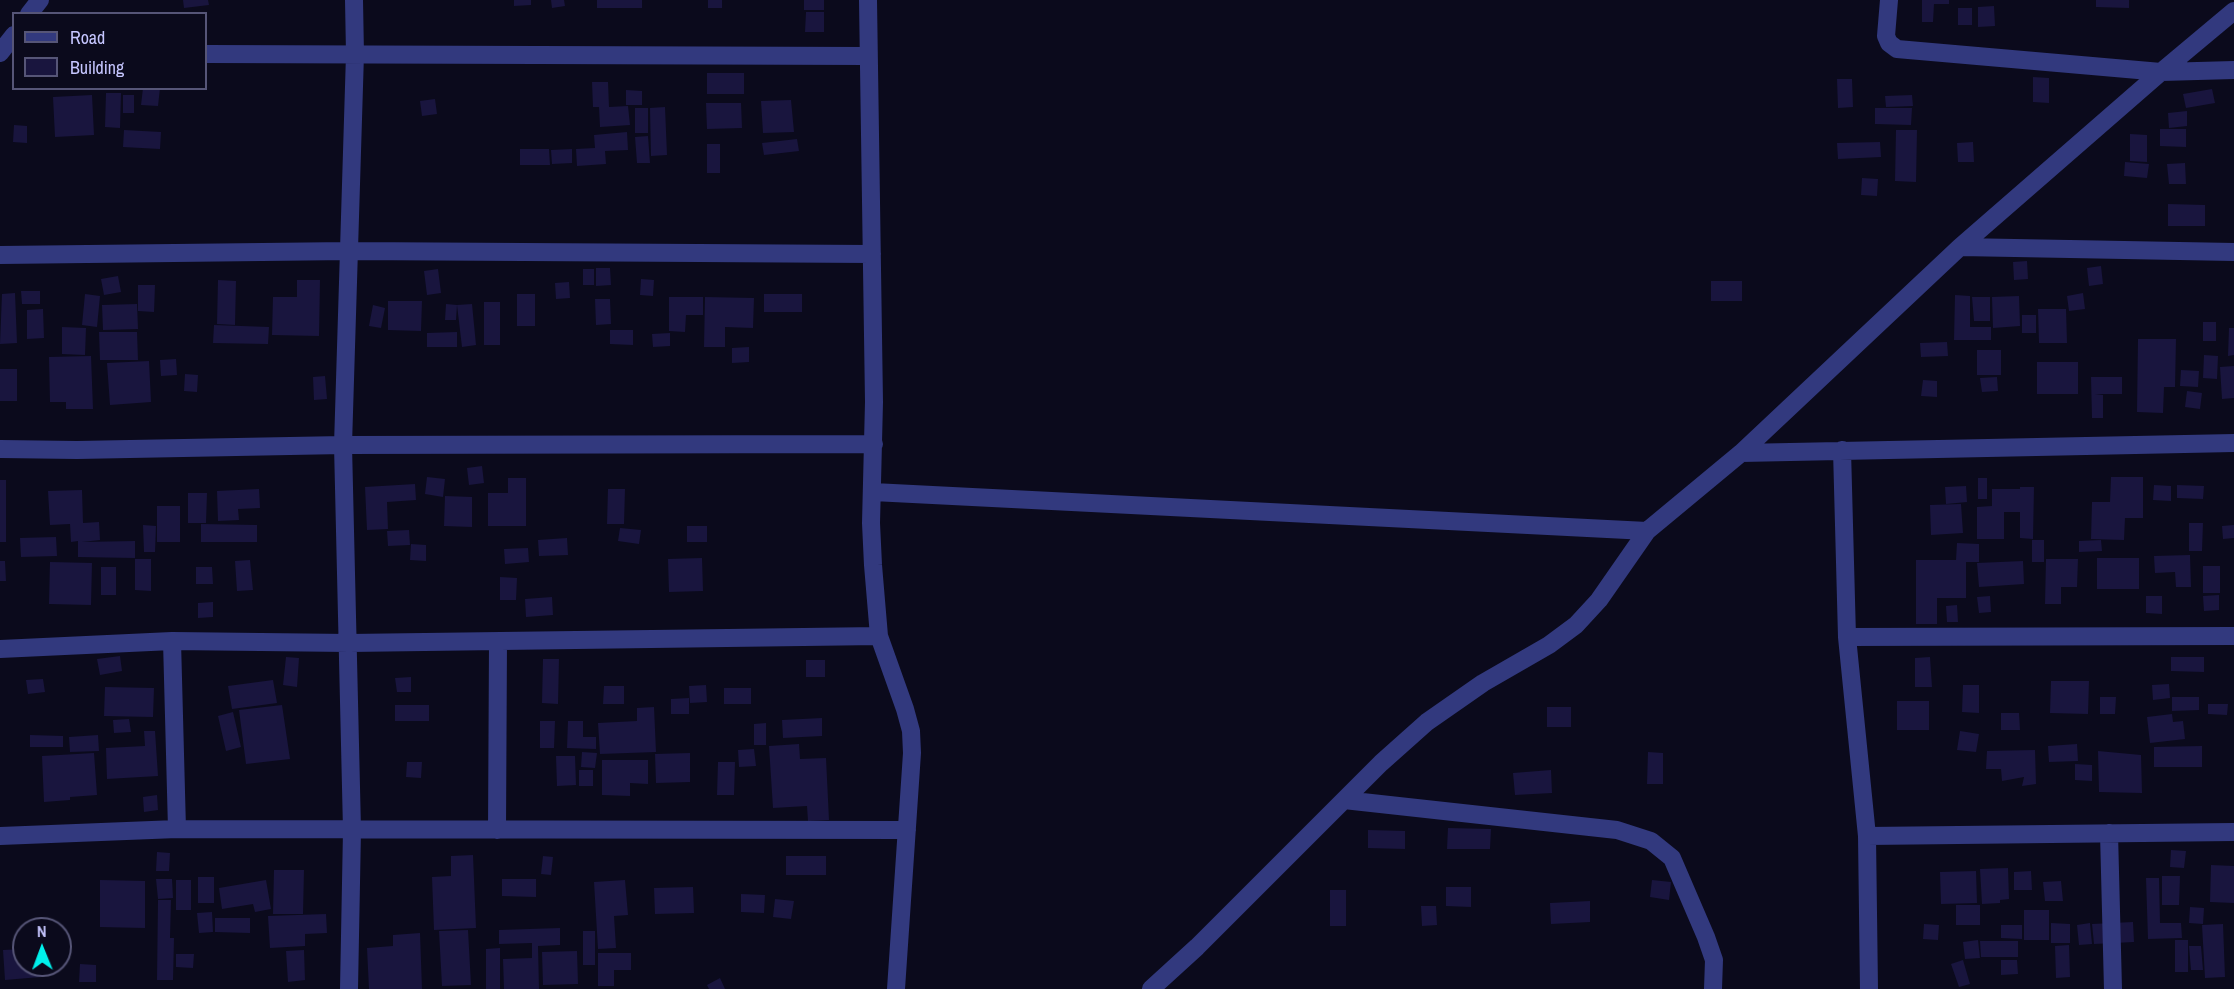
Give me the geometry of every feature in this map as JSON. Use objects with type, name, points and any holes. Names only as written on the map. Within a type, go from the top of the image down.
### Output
[{"type":"street","points":[[31,12],[40,0]]},
{"type":"street","points":[[349,989],[352,830],[343,445],[355,54],[354,0]]},
{"type":"street","points":[[868,0],[874,444],[873,565],[879,636],[911,731],[911,789],[896,989]]},
{"type":"street","points":[[1889,0],[1886,36],[1889,43],[1897,49],[2161,72],[2234,70]]},
{"type":"street","points":[[1151,989],[1197,947],[1381,763],[1427,722],[1483,683],[1549,645],[1576,625],[1599,600],[1647,531],[1741,453],[1960,247],[2234,11]]},
{"type":"street","points":[[0,54],[12,38]]},
{"type":"street","points":[[207,54],[868,56]]},
{"type":"street","points":[[1960,247],[2234,252]]},
{"type":"street","points":[[0,255],[349,251],[872,254]]},
{"type":"street","points":[[1741,453],[2234,443]]},
{"type":"street","points":[[0,449],[77,450],[343,445],[874,444]]},
{"type":"street","points":[[1842,450],[1847,637],[1867,836],[1869,989]]},
{"type":"street","points":[[873,492],[1647,531]]},
{"type":"street","points":[[0,649],[172,641],[498,642],[879,636]]},
{"type":"street","points":[[1847,637],[2234,636]]},
{"type":"street","points":[[172,641],[177,829]]},
{"type":"street","points":[[497,830],[498,642]]},
{"type":"street","points":[[1344,800],[1617,830],[1651,841],[1672,858],[1706,937],[1714,960],[1713,989]]},
{"type":"street","points":[[0,836],[177,829],[907,830]]},
{"type":"street","points":[[1867,836],[2234,832]]},
{"type":"street","points":[[2109,833],[2113,989]]},
{"type":"building","points":[[183,0],[208,0],[209,5],[184,8]]},
{"type":"building","points":[[514,0],[531,0],[531,5],[514,6]]},
{"type":"building","points":[[551,0],[564,0],[565,6],[552,8]]},
{"type":"building","points":[[597,0],[642,0],[642,8],[597,8]]},
{"type":"building","points":[[708,0],[722,0],[722,8],[708,8]]},
{"type":"building","points":[[804,0],[824,0],[824,10],[804,10]]},
{"type":"building","points":[[1922,0],[1949,0],[1949,4],[1934,4],[1933,22],[1922,22]]},
{"type":"building","points":[[2096,0],[2129,0],[2129,8],[2096,7]]},
{"type":"building","points":[[1994,6],[1995,26],[1978,27],[1978,7]]},
{"type":"building","points":[[1958,8],[1972,8],[1972,25],[1958,25]]},
{"type":"building","points":[[806,12],[824,12],[824,32],[805,32]]},
{"type":"building","points":[[707,73],[744,73],[744,94],[707,94]]},
{"type":"building","points":[[2033,77],[2049,78],[2049,103],[2033,102]]},
{"type":"building","points":[[1837,79],[1852,79],[1853,107],[1838,108]]},
{"type":"building","points":[[592,82],[608,82],[609,107],[628,106],[630,125],[600,127],[599,107],[593,107]]},
{"type":"building","points":[[2212,89],[2215,103],[2186,108],[2183,94]]},
{"type":"building","points":[[143,90],[160,90],[158,106],[141,105]]},
{"type":"building","points":[[626,90],[642,91],[642,105],[626,105]]},
{"type":"building","points":[[106,93],[121,93],[120,128],[105,127]]},
{"type":"building","points":[[92,95],[94,135],[55,137],[53,97]]},
{"type":"building","points":[[123,95],[134,95],[134,113],[123,113]]},
{"type":"building","points":[[1912,95],[1913,106],[1886,107],[1885,96]]},
{"type":"building","points":[[435,99],[437,114],[422,116],[420,101]]},
{"type":"building","points":[[791,100],[794,132],[763,133],[761,101]]},
{"type":"building","points":[[706,103],[741,103],[742,128],[707,129]]},
{"type":"building","points":[[665,107],[667,155],[651,156],[650,108]]},
{"type":"building","points":[[635,108],[648,108],[648,133],[635,133]]},
{"type":"building","points":[[1875,108],[1912,108],[1911,125],[1875,124]]},
{"type":"building","points":[[2187,111],[2187,126],[2169,128],[2168,113]]},
{"type":"building","points":[[14,125],[27,126],[27,143],[13,142]]},
{"type":"building","points":[[2160,129],[2186,129],[2186,147],[2160,146]]},
{"type":"building","points":[[124,130],[161,132],[160,149],[123,147]]},
{"type":"building","points":[[1896,130],[1917,130],[1916,182],[1895,181]]},
{"type":"building","points":[[627,132],[628,150],[605,151],[606,164],[577,166],[576,149],[595,148],[594,135]]},
{"type":"building","points":[[2130,134],[2147,135],[2147,162],[2130,161]]},
{"type":"building","points":[[648,136],[650,163],[637,163],[635,137]]},
{"type":"building","points":[[797,139],[799,151],[764,155],[762,143]]},
{"type":"building","points":[[1880,142],[1881,157],[1838,159],[1837,143]]},
{"type":"building","points":[[1973,142],[1974,162],[1958,162],[1957,143]]},
{"type":"building","points":[[707,144],[720,144],[720,173],[707,173]]},
{"type":"building","points":[[520,149],[549,149],[550,165],[520,165]]},
{"type":"building","points":[[572,149],[572,163],[552,164],[551,150]]},
{"type":"building","points":[[2125,162],[2149,164],[2147,178],[2124,176]]},
{"type":"building","points":[[2185,163],[2186,184],[2169,184],[2167,164]]},
{"type":"building","points":[[1862,178],[1878,179],[1877,196],[1861,195]]},
{"type":"building","points":[[2168,204],[2205,205],[2205,226],[2168,226]]},
{"type":"building","points":[[2027,261],[2028,279],[2014,280],[2013,262]]},
{"type":"building","points":[[2101,266],[2103,284],[2089,286],[2087,268]]},
{"type":"building","points":[[596,268],[610,268],[611,285],[596,286]]},
{"type":"building","points":[[438,269],[441,293],[427,295],[424,271]]},
{"type":"building","points":[[583,269],[594,269],[594,285],[583,285]]},
{"type":"building","points":[[118,276],[121,292],[104,295],[101,279]]},
{"type":"building","points":[[641,279],[654,280],[653,296],[640,295]]},
{"type":"building","points":[[218,280],[236,281],[235,325],[217,324]]},
{"type":"building","points":[[297,280],[320,280],[319,336],[272,335],[273,297],[297,297]]},
{"type":"building","points":[[1711,281],[1742,281],[1742,301],[1711,301]]},
{"type":"building","points":[[569,282],[570,298],[556,299],[555,283]]},
{"type":"building","points":[[138,285],[155,285],[154,312],[138,311]]},
{"type":"building","points":[[21,291],[40,291],[40,304],[22,304]]},
{"type":"building","points":[[15,293],[17,343],[0,344],[2,294]]},
{"type":"building","points":[[2083,293],[2085,309],[2069,311],[2067,296]]},
{"type":"building","points":[[85,294],[100,296],[97,327],[82,325]]},
{"type":"building","points":[[517,294],[535,294],[535,326],[517,326]]},
{"type":"building","points":[[764,294],[802,294],[802,312],[764,312]]},
{"type":"building","points":[[1955,295],[1970,296],[1970,327],[1991,327],[1991,340],[1954,340]]},
{"type":"building","points":[[2019,296],[2020,326],[1993,328],[1992,297]]},
{"type":"building","points":[[669,297],[703,297],[703,315],[686,315],[685,332],[669,331]]},
{"type":"building","points":[[705,297],[754,298],[753,328],[725,327],[725,347],[704,347]]},
{"type":"building","points":[[1972,297],[1990,297],[1990,321],[1974,321]]},
{"type":"building","points":[[595,299],[610,299],[611,324],[596,325]]},
{"type":"building","points":[[388,301],[422,301],[421,331],[388,330]]},
{"type":"building","points":[[484,302],[500,302],[500,345],[484,345]]},
{"type":"building","points":[[137,304],[138,329],[103,330],[102,305]]},
{"type":"building","points":[[446,304],[457,305],[456,320],[445,320]]},
{"type":"building","points":[[472,304],[476,345],[462,347],[457,305]]},
{"type":"building","points":[[373,305],[385,308],[381,328],[369,326]]},
{"type":"building","points":[[43,309],[44,338],[27,339],[27,310]]},
{"type":"building","points":[[2038,309],[2066,309],[2067,343],[2039,343]]},
{"type":"building","points":[[2022,315],[2036,315],[2036,333],[2022,333]]},
{"type":"building","points":[[2203,322],[2216,322],[2216,341],[2203,341]]},
{"type":"building","points":[[214,325],[269,327],[268,344],[213,343]]},
{"type":"building","points":[[62,327],[86,328],[85,355],[62,354]]},
{"type":"building","points":[[2229,328],[2234,328],[2234,355],[2228,356]]},
{"type":"building","points":[[610,330],[633,330],[633,345],[610,344]]},
{"type":"building","points":[[99,332],[137,332],[138,360],[100,360]]},
{"type":"building","points":[[457,332],[457,347],[427,347],[427,333]]},
{"type":"building","points":[[670,333],[670,346],[653,347],[652,334]]},
{"type":"building","points":[[2138,339],[2176,339],[2175,387],[2164,387],[2163,413],[2137,412]]},
{"type":"building","points":[[1947,342],[1948,356],[1921,357],[1920,343]]},
{"type":"building","points":[[749,347],[749,362],[732,363],[732,348]]},
{"type":"building","points":[[1977,350],[2001,350],[2001,375],[1977,375]]},
{"type":"building","points":[[2204,355],[2218,356],[2217,379],[2203,378]]},
{"type":"building","points":[[91,356],[93,409],[66,409],[66,402],[50,402],[49,357]]},
{"type":"building","points":[[176,359],[177,375],[161,376],[160,360]]},
{"type":"building","points":[[149,361],[151,402],[110,405],[107,363]]},
{"type":"building","points":[[2037,362],[2078,362],[2078,394],[2037,394]]},
{"type":"building","points":[[2234,366],[2234,398],[2222,399],[2220,367]]},
{"type":"building","points":[[0,369],[17,369],[17,401],[0,401]]},
{"type":"building","points":[[2181,370],[2199,371],[2198,387],[2180,386]]},
{"type":"building","points":[[185,374],[198,375],[197,392],[184,391]]},
{"type":"building","points":[[325,376],[327,399],[314,400],[313,377]]},
{"type":"building","points":[[1997,377],[1998,391],[1982,392],[1980,378]]},
{"type":"building","points":[[2091,377],[2122,377],[2122,394],[2095,394],[2103,395],[2103,418],[2092,418]]},
{"type":"building","points":[[1923,380],[1937,381],[1937,397],[1921,396]]},
{"type":"building","points":[[2187,391],[2202,393],[2200,409],[2185,407]]},
{"type":"building","points":[[482,466],[484,483],[469,485],[467,468]]},
{"type":"building","points":[[427,477],[445,479],[443,497],[425,494]]},
{"type":"building","points":[[2111,477],[2143,477],[2143,518],[2125,518],[2124,540],[2091,539],[2092,502],[2110,502]]},
{"type":"building","points":[[508,478],[526,478],[526,526],[488,526],[488,493],[508,493]]},
{"type":"building","points":[[1978,478],[1987,478],[1987,499],[1978,499]]},
{"type":"building","points":[[0,480],[6,480],[6,542],[0,542]]},
{"type":"building","points":[[415,484],[416,500],[387,502],[388,529],[367,530],[365,487]]},
{"type":"building","points":[[2154,485],[2171,486],[2171,501],[2153,500]]},
{"type":"building","points":[[2177,485],[2204,486],[2203,499],[2177,498]]},
{"type":"building","points":[[1966,486],[1967,502],[1946,504],[1945,487]]},
{"type":"building","points":[[2020,487],[2034,487],[2033,539],[2020,538],[2020,512],[2004,512],[2004,539],[1977,539],[1977,507],[1992,506],[1992,489],[2020,489]]},
{"type":"building","points":[[259,489],[260,508],[238,509],[239,520],[218,521],[217,491]]},
{"type":"building","points":[[608,489],[625,489],[624,524],[607,524]]},
{"type":"building","points":[[82,490],[83,523],[99,522],[100,540],[82,542],[135,541],[135,558],[78,557],[78,541],[71,542],[70,524],[50,525],[48,491]]},
{"type":"building","points":[[188,493],[207,493],[206,523],[188,523]]},
{"type":"building","points":[[445,496],[472,497],[472,527],[444,526]]},
{"type":"building","points":[[1961,504],[1963,533],[1931,535],[1930,505]]},
{"type":"building","points":[[157,506],[180,506],[180,542],[157,542]]},
{"type":"building","points":[[2189,523],[2203,523],[2202,551],[2189,551]]},
{"type":"building","points":[[201,524],[257,525],[257,542],[201,542]]},
{"type":"building","points":[[143,525],[156,526],[155,552],[144,552]]},
{"type":"building","points":[[2234,525],[2234,538],[2223,539],[2222,526]]},
{"type":"building","points":[[687,526],[707,526],[707,542],[687,542]]},
{"type":"building","points":[[620,528],[641,530],[639,544],[618,541]]},
{"type":"building","points":[[409,530],[410,545],[388,546],[387,531]]},
{"type":"building","points":[[56,537],[57,556],[21,557],[20,538]]},
{"type":"building","points":[[567,538],[568,555],[539,556],[538,540]]},
{"type":"building","points":[[2032,540],[2044,540],[2044,562],[2032,562]]},
{"type":"building","points":[[2101,540],[2102,551],[2079,552],[2079,541]]},
{"type":"building","points":[[1957,543],[1979,544],[1979,562],[1966,562],[1966,598],[1937,598],[1937,624],[1916,624],[1916,560],[1956,560]]},
{"type":"building","points":[[411,544],[426,545],[426,561],[410,560]]},
{"type":"building","points":[[528,548],[529,562],[505,564],[504,549]]},
{"type":"building","points":[[2190,555],[2191,587],[2176,587],[2175,572],[2155,573],[2154,556]]},
{"type":"building","points":[[702,558],[703,591],[669,592],[668,559]]},
{"type":"building","points":[[2097,558],[2139,558],[2139,589],[2097,589]]},
{"type":"building","points":[[135,559],[151,559],[151,591],[135,590]]},
{"type":"building","points":[[2046,559],[2078,559],[2077,587],[2061,587],[2061,604],[2045,604]]},
{"type":"building","points":[[250,560],[253,590],[237,591],[235,561]]},
{"type":"building","points":[[0,561],[5,561],[6,581],[0,581]]},
{"type":"building","points":[[2023,561],[2024,584],[1979,587],[1977,563]]},
{"type":"building","points":[[50,562],[92,563],[91,605],[49,604]]},
{"type":"building","points":[[2203,566],[2220,566],[2220,593],[2203,593]]},
{"type":"building","points":[[101,567],[116,567],[116,595],[101,595]]},
{"type":"building","points":[[196,567],[212,567],[213,584],[196,584]]},
{"type":"building","points":[[500,577],[517,578],[516,600],[500,600]]},
{"type":"building","points":[[2219,595],[2219,610],[2204,611],[2203,596]]},
{"type":"building","points":[[1990,596],[1991,612],[1979,613],[1977,597]]},
{"type":"building","points":[[2146,596],[2162,596],[2162,614],[2146,613]]},
{"type":"building","points":[[552,597],[553,615],[526,617],[525,599]]},
{"type":"building","points":[[213,602],[213,617],[198,618],[198,603]]},
{"type":"building","points":[[1957,605],[1958,622],[1947,622],[1946,606]]},
{"type":"building","points":[[120,656],[122,671],[100,675],[97,659]]},
{"type":"building","points":[[286,657],[299,658],[297,687],[283,685]]},
{"type":"building","points":[[1930,657],[1932,687],[1915,687],[1915,658]]},
{"type":"building","points":[[2171,657],[2204,657],[2204,672],[2171,671]]},
{"type":"building","points":[[543,659],[559,659],[558,704],[542,703]]},
{"type":"building","points":[[806,660],[825,660],[825,677],[806,677]]},
{"type":"building","points":[[411,677],[411,692],[397,692],[395,678]]},
{"type":"building","points":[[43,679],[45,692],[28,694],[26,680]]},
{"type":"building","points":[[273,680],[277,703],[232,709],[228,686]]},
{"type":"building","points":[[2051,681],[2089,681],[2088,714],[2050,713]]},
{"type":"building","points":[[2169,684],[2170,698],[2153,700],[2152,685]]},
{"type":"building","points":[[706,685],[707,702],[690,703],[689,686]]},
{"type":"building","points":[[1963,685],[1979,685],[1979,713],[1962,712]]},
{"type":"building","points":[[604,686],[624,686],[624,704],[603,704]]},
{"type":"building","points":[[105,687],[154,688],[153,717],[104,716]]},
{"type":"building","points":[[724,688],[751,688],[751,704],[724,704]]},
{"type":"building","points":[[2100,697],[2116,697],[2115,714],[2100,714]]},
{"type":"building","points":[[2172,697],[2199,697],[2199,710],[2172,711]]},
{"type":"building","points":[[689,698],[689,714],[671,714],[671,699]]},
{"type":"building","points":[[1897,701],[1929,701],[1929,730],[1897,730]]},
{"type":"building","points":[[2208,704],[2228,704],[2227,715],[2208,714]]},
{"type":"building","points":[[282,705],[290,759],[246,764],[239,710]]},
{"type":"building","points":[[395,705],[429,705],[429,721],[395,721]]},
{"type":"building","points":[[654,707],[656,752],[600,754],[598,723],[637,721],[637,708]]},
{"type":"building","points":[[1547,707],[1571,707],[1571,727],[1547,727]]},
{"type":"building","points":[[233,712],[241,747],[226,751],[218,716]]},
{"type":"building","points":[[2001,713],[2019,713],[2020,730],[2001,730]]},
{"type":"building","points":[[2172,714],[2173,722],[2183,721],[2185,739],[2150,743],[2147,717]]},
{"type":"building","points":[[822,718],[822,736],[783,738],[782,720]]},
{"type":"building","points":[[129,719],[131,732],[114,733],[113,720]]},
{"type":"building","points":[[540,721],[555,721],[554,748],[540,748]]},
{"type":"building","points":[[568,721],[583,721],[583,737],[596,737],[596,749],[567,748]]},
{"type":"building","points":[[766,723],[766,745],[754,745],[754,724]]},
{"type":"building","points":[[144,731],[155,731],[158,776],[107,779],[106,748],[145,746]]},
{"type":"building","points":[[1960,731],[1979,734],[1976,752],[1957,750]]},
{"type":"building","points":[[30,735],[63,736],[63,747],[30,747]]},
{"type":"building","points":[[98,735],[99,751],[70,752],[69,737]]},
{"type":"building","points":[[799,744],[800,759],[826,758],[829,820],[808,821],[807,806],[773,808],[769,746]]},
{"type":"building","points":[[2077,744],[2078,761],[2049,762],[2048,746]]},
{"type":"building","points":[[2202,746],[2202,767],[2154,767],[2154,747]]},
{"type":"building","points":[[754,749],[756,766],[739,767],[738,750]]},
{"type":"building","points":[[2035,750],[2036,784],[2022,786],[2024,777],[2002,781],[2001,769],[1986,769],[1987,751]]},
{"type":"building","points":[[2098,751],[2141,755],[2142,793],[2099,792]]},
{"type":"building","points":[[582,752],[597,753],[595,768],[581,767]]},
{"type":"building","points":[[1648,752],[1663,753],[1663,784],[1647,784]]},
{"type":"building","points":[[94,753],[97,795],[44,802],[42,756]]},
{"type":"building","points":[[690,753],[690,782],[656,783],[655,754]]},
{"type":"building","points":[[556,756],[575,756],[576,785],[557,786]]},
{"type":"building","points":[[602,760],[648,760],[648,784],[630,783],[630,796],[602,795]]},
{"type":"building","points":[[407,762],[422,762],[421,778],[406,777]]},
{"type":"building","points":[[718,762],[735,762],[734,795],[717,795]]},
{"type":"building","points":[[2075,764],[2092,765],[2092,781],[2075,780]]},
{"type":"building","points":[[579,770],[593,770],[593,786],[579,786]]},
{"type":"building","points":[[1551,770],[1552,793],[1515,795],[1513,773]]},
{"type":"building","points":[[157,795],[158,810],[144,812],[143,797]]},
{"type":"building","points":[[1448,828],[1491,829],[1490,849],[1447,849]]},
{"type":"building","points":[[1368,830],[1405,831],[1405,849],[1368,848]]},
{"type":"building","points":[[2171,850],[2186,851],[2184,868],[2170,867]]},
{"type":"building","points":[[157,852],[170,853],[169,871],[156,871]]},
{"type":"building","points":[[473,855],[476,928],[434,930],[432,877],[451,876],[451,856]]},
{"type":"building","points":[[543,856],[553,857],[551,875],[541,874]]},
{"type":"building","points":[[786,856],[826,856],[826,875],[786,875]]},
{"type":"building","points":[[2211,865],[2234,866],[2234,903],[2210,902]]},
{"type":"building","points":[[2008,868],[2009,899],[2000,900],[2000,903],[1982,904],[1980,869]]},
{"type":"building","points":[[274,870],[304,870],[303,914],[273,914]]},
{"type":"building","points":[[1976,871],[1977,903],[1941,904],[1940,872]]},
{"type":"building","points":[[2031,871],[2032,890],[2014,890],[2014,872]]},
{"type":"building","points":[[2162,876],[2180,876],[2179,905],[2162,905]]},
{"type":"building","points":[[198,877],[214,877],[214,903],[198,903]]},
{"type":"building","points":[[2146,878],[2159,878],[2160,923],[2181,923],[2182,938],[2148,939]]},
{"type":"building","points":[[156,879],[172,879],[173,898],[158,899]]},
{"type":"building","points":[[502,879],[536,879],[536,897],[502,896]]},
{"type":"building","points":[[100,880],[145,881],[145,928],[100,927]]},
{"type":"building","points":[[176,880],[191,880],[191,910],[176,910]]},
{"type":"building","points":[[266,880],[271,909],[255,912],[253,904],[222,909],[219,888]]},
{"type":"building","points":[[625,880],[628,915],[614,916],[616,948],[598,949],[594,882]]},
{"type":"building","points":[[1652,880],[1671,882],[1669,900],[1650,897]]},
{"type":"building","points":[[2061,881],[2063,901],[2045,901],[2043,882]]},
{"type":"building","points":[[693,887],[694,913],[655,914],[654,888]]},
{"type":"building","points":[[1446,887],[1471,887],[1471,907],[1446,906]]},
{"type":"building","points":[[1330,890],[1346,890],[1346,926],[1330,926]]},
{"type":"building","points":[[741,894],[765,895],[764,913],[741,912]]},
{"type":"building","points":[[775,899],[794,901],[791,919],[773,917]]},
{"type":"building","points":[[158,900],[171,900],[170,938],[174,938],[173,980],[157,980]]},
{"type":"building","points":[[1590,901],[1590,922],[1551,924],[1550,903]]},
{"type":"building","points":[[1956,905],[1980,905],[1980,925],[1956,925]]},
{"type":"building","points":[[1421,906],[1436,906],[1437,925],[1422,926]]},
{"type":"building","points":[[2190,907],[2204,908],[2203,924],[2189,923]]},
{"type":"building","points":[[2024,910],[2049,910],[2049,940],[2024,940]]},
{"type":"building","points":[[212,912],[213,932],[199,933],[197,913]]},
{"type":"building","points":[[326,914],[327,933],[305,934],[305,946],[270,948],[268,916]]},
{"type":"building","points":[[215,918],[250,918],[250,933],[215,932]]},
{"type":"building","points":[[2133,922],[2134,942],[2094,944],[2092,924]]},
{"type":"building","points":[[2051,923],[2070,924],[2070,943],[2051,943]]},
{"type":"building","points":[[2090,923],[2092,944],[2079,945],[2077,925]]},
{"type":"building","points":[[1924,924],[1939,925],[1938,940],[1923,939]]},
{"type":"building","points":[[2223,924],[2225,977],[2205,978],[2202,925]]},
{"type":"building","points":[[2001,925],[2022,925],[2022,939],[2001,938]]},
{"type":"building","points":[[560,928],[560,945],[538,946],[539,989],[504,989],[503,959],[532,958],[532,943],[499,944],[499,930]]},
{"type":"building","points":[[468,930],[471,985],[442,986],[439,931]]},
{"type":"building","points":[[583,931],[595,931],[595,965],[583,965]]},
{"type":"building","points":[[420,933],[422,989],[369,989],[367,948],[393,946],[393,935]]},
{"type":"building","points":[[1978,940],[1980,958],[1965,959],[1963,942]]},
{"type":"building","points":[[2175,940],[2188,940],[2188,972],[2175,972]]},
{"type":"building","points":[[1980,941],[2018,941],[2018,957],[1981,957]]},
{"type":"building","points":[[2069,945],[2070,977],[2056,978],[2055,946]]},
{"type":"building","points":[[2189,946],[2201,946],[2203,970],[2191,970]]},
{"type":"building","points":[[500,948],[500,989],[486,989],[486,949]]},
{"type":"building","points":[[3,950],[12,950],[12,977],[40,977],[5,980]]},
{"type":"building","points":[[304,950],[305,980],[288,982],[286,951]]},
{"type":"building","points":[[577,951],[578,984],[543,985],[542,952]]},
{"type":"building","points":[[598,953],[631,953],[631,970],[614,970],[614,986],[598,986]]},
{"type":"building","points":[[176,954],[194,954],[193,968],[176,967]]},
{"type":"building","points":[[1963,960],[1970,984],[1959,987],[1951,964]]},
{"type":"building","points":[[2001,960],[2017,960],[2018,974],[2001,975]]},
{"type":"building","points":[[80,964],[96,965],[96,982],[79,982]]},
{"type":"building","points":[[720,978],[725,989],[709,989],[707,985]]}]
